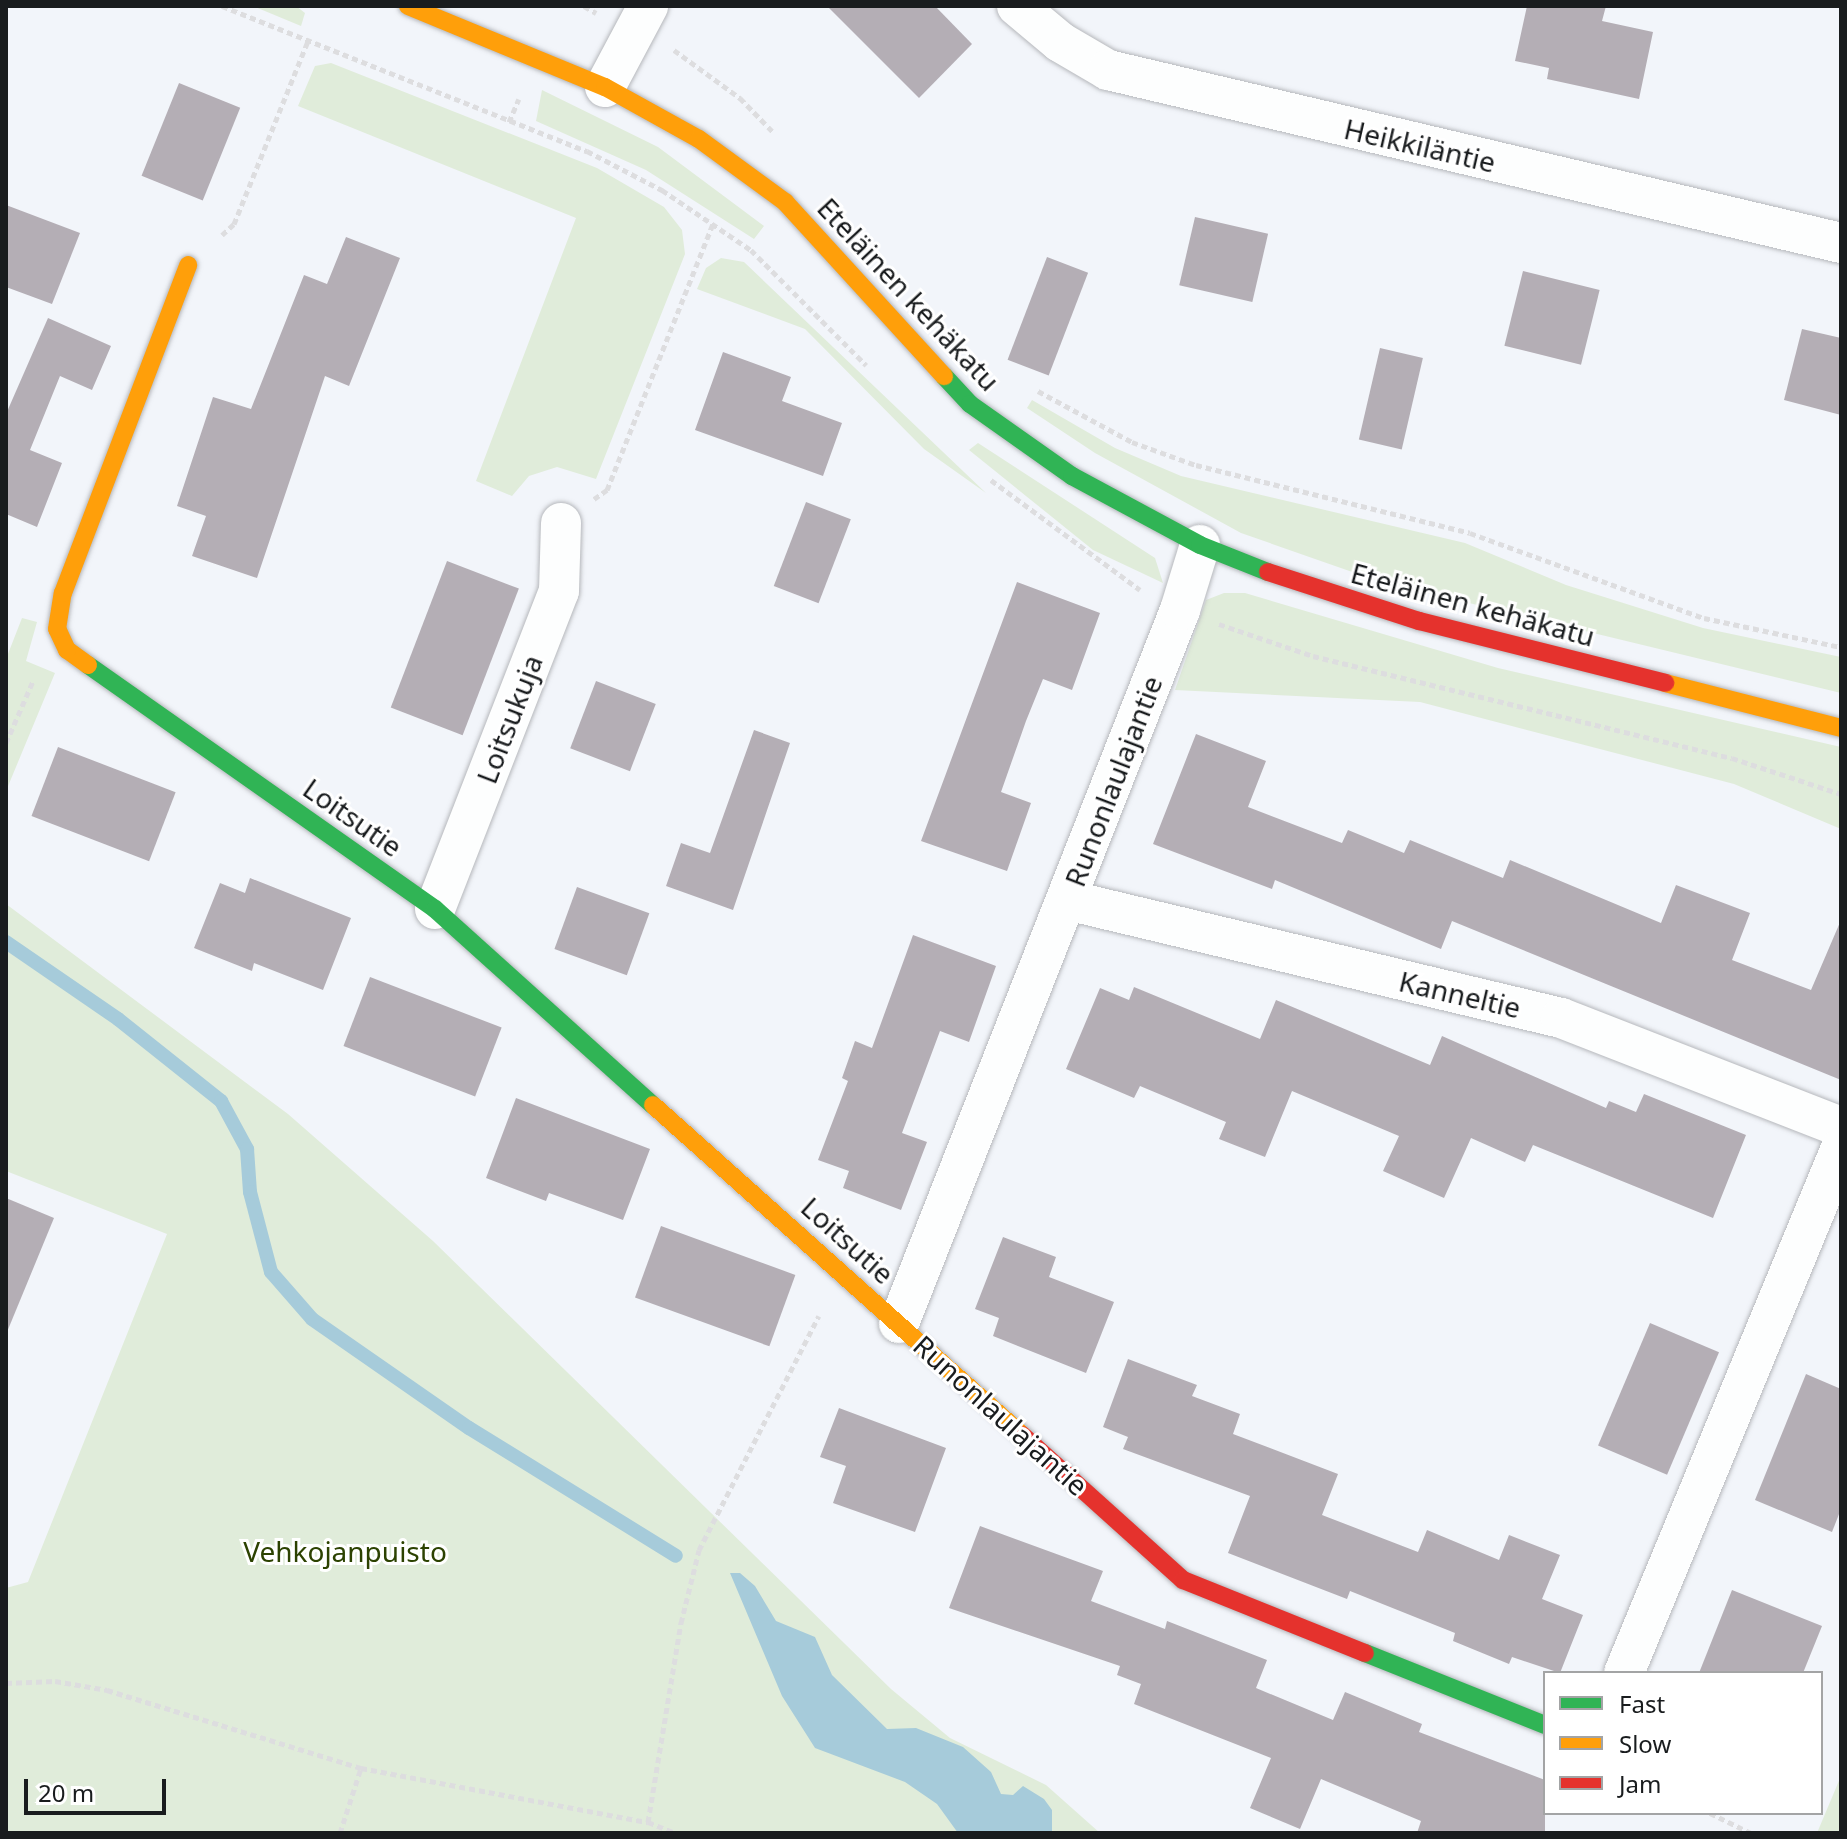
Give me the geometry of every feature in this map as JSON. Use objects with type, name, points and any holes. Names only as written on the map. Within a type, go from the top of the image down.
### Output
[{"type":"street","name":"Eteläinen kehäkatu","points":[[408,6],[605,87],[699,139],[785,202],[970,404],[1072,476],[1200,545],[1313,590],[1419,621],[1841,728]]},
{"type":"street","name":"Heikkiläntie","points":[[1017,6],[1060,42],[1108,70],[1841,243]]},
{"type":"street","points":[[605,87],[640,18]]},
{"type":"street","points":[[57,629],[63,593],[188,265]]},
{"type":"street","name":"Loitsukuja","points":[[435,909],[559,591],[561,523]]},
{"type":"street","name":"Runonlaulajantie","points":[[1200,545],[1180,610],[899,1323],[1183,1580],[1543,1724]]},
{"type":"street","name":"Loitsutie","points":[[57,629],[67,650],[435,909],[899,1323]]},
{"type":"street","name":"Kanneltie","points":[[1067,900],[1561,1018],[1841,1127]]},
{"type":"street","points":[[1625,1671],[1841,1148]]},
{"type":"path","points":[[584,6],[640,18],[682,55],[740,98],[783,142]]},
{"type":"path","points":[[188,265],[234,224],[308,40]]},
{"type":"path","points":[[561,523],[607,490],[713,223]]},
{"type":"path","points":[[1026,383],[1132,442],[1196,465],[1470,533],[1704,618],[1841,647]]},
{"type":"path","points":[[6,743],[57,629]]},
{"type":"path","points":[[648,1822],[681,1623],[699,1550],[841,1271]]},
{"type":"path","points":[[6,1683],[55,1681],[107,1690],[361,1768],[648,1822],[675,1833]]},
{"type":"path","points":[[340,1833],[361,1768]]},
{"type":"path","points":[[1714,1815],[1751,1833]]},
{"type":"green space","points":[[253,6],[296,6],[305,13],[301,26]]},
{"type":"green space","points":[[331,63],[597,168],[664,207],[682,230],[685,254],[596,479],[557,467],[529,476],[512,496],[476,481],[576,218],[298,106],[315,66]]},
{"type":"green space","points":[[542,90],[658,147],[764,226],[754,239],[646,170],[536,121]]},
{"type":"green space","points":[[721,258],[744,262],[986,493],[924,449],[805,329],[697,289],[706,268]]},
{"type":"green space","points":[[1032,400],[1115,448],[1181,476],[1465,543],[1566,585],[1703,628],[1841,657],[1841,693],[1378,581],[1241,533],[1095,453],[1027,408]]},
{"type":"green space","points":[[978,443],[1155,558],[1163,583],[1093,550],[969,450]]},
{"type":"green space","points":[[1224,593],[1245,593],[1498,668],[1841,747],[1841,829],[1734,784],[1420,702],[1175,690],[1206,600]]},
{"type":"green space","points":[[22,618],[37,622],[26,661],[55,673],[6,791],[6,659]]},
{"type":"green space","name":"Vehkojanpuisto","points":[[6,904],[288,1114],[433,1241],[891,1689],[950,1738],[1046,1785],[1100,1833],[6,1833],[6,1588],[28,1582],[167,1234],[6,1171]]},
{"type":"green space","points":[[1841,1776],[1841,1833],[1817,1833]]},
{"type":"water","points":[[730,1573],[740,1573],[755,1586],[776,1621],[815,1637],[832,1675],[887,1729],[916,1728],[963,1747],[991,1772],[1001,1794],[1013,1795],[1023,1786],[1044,1799],[1052,1810],[1052,1833],[958,1833],[937,1804],[905,1782],[815,1748],[782,1696]]},
{"type":"building","points":[[827,6],[935,6],[972,44],[919,98]]},
{"type":"building","points":[[1527,6],[1606,6],[1602,21],[1653,32],[1639,99],[1547,79],[1549,68],[1515,61]]},
{"type":"building","points":[[179,83],[240,108],[203,200],[142,176]]},
{"type":"building","points":[[6,205],[80,233],[52,304],[6,287]]},
{"type":"building","points":[[1195,217],[1268,234],[1252,302],[1179,285]]},
{"type":"building","points":[[346,237],[400,258],[349,386],[325,376],[257,578],[192,556],[206,516],[177,506],[213,397],[251,409],[304,275],[327,284]]},
{"type":"building","points":[[1047,257],[1088,273],[1049,375],[1008,360]]},
{"type":"building","points":[[1523,271],[1600,290],[1581,365],[1504,346]]},
{"type":"building","points":[[48,318],[111,346],[92,390],[60,376],[30,450],[62,463],[37,527],[6,514],[6,414]]},
{"type":"building","points":[[1802,329],[1841,338],[1841,415],[1784,400]]},
{"type":"building","points":[[1380,348],[1423,358],[1402,449],[1359,440]]},
{"type":"building","points":[[723,352],[791,377],[782,401],[842,423],[823,476],[695,430]]},
{"type":"building","points":[[806,502],[851,519],[819,603],[774,586]]},
{"type":"building","points":[[447,561],[519,589],[463,735],[391,708]]},
{"type":"building","points":[[1017,582],[1100,613],[1072,690],[1043,679],[1026,721],[1001,792],[1031,803],[1007,871],[921,841]]},
{"type":"building","points":[[596,681],[656,704],[630,771],[570,748]]},
{"type":"building","points":[[754,730],[790,743],[733,910],[666,886],[681,843],[710,853]]},
{"type":"building","points":[[1196,734],[1266,761],[1248,807],[1342,843],[1348,830],[1404,853],[1410,840],[1503,878],[1510,860],[1661,923],[1676,885],[1750,913],[1732,960],[1811,990],[1841,920],[1841,1080],[1452,921],[1441,949],[1275,880],[1272,889],[1153,844]]},
{"type":"building","points":[[58,747],[176,792],[149,861],[31,816]]},
{"type":"building","points":[[250,878],[351,918],[323,990],[254,963],[252,971],[194,948],[220,883],[245,893]]},
{"type":"building","points":[[577,887],[649,913],[627,975],[554,949]]},
{"type":"building","points":[[913,935],[996,966],[969,1042],[940,1031],[902,1133],[927,1142],[901,1210],[843,1188],[849,1171],[818,1160],[848,1081],[842,1078],[855,1041],[872,1048]]},
{"type":"building","points":[[370,977],[502,1028],[475,1097],[343,1046]]},
{"type":"building","points":[[1134,987],[1260,1039],[1276,1000],[1430,1065],[1442,1036],[1606,1108],[1609,1101],[1636,1112],[1644,1094],[1746,1135],[1713,1218],[1533,1145],[1525,1162],[1471,1138],[1444,1198],[1383,1171],[1399,1136],[1292,1091],[1265,1157],[1219,1139],[1226,1122],[1140,1086],[1134,1098],[1066,1069],[1100,988],[1129,1000]]},
{"type":"building","points":[[516,1098],[650,1149],[623,1220],[549,1193],[546,1201],[486,1178]]},
{"type":"building","points":[[6,1198],[54,1218],[7,1332],[6,1332]]},
{"type":"building","points":[[661,1226],[795,1275],[769,1346],[635,1297]]},
{"type":"building","points":[[1003,1237],[1056,1257],[1049,1277],[1114,1302],[1086,1373],[993,1336],[999,1318],[975,1309]]},
{"type":"building","points":[[1650,1323],[1719,1352],[1667,1475],[1598,1445]]},
{"type":"building","points":[[1128,1359],[1197,1385],[1192,1396],[1240,1414],[1233,1434],[1338,1474],[1322,1515],[1418,1552],[1427,1530],[1499,1560],[1509,1535],[1560,1555],[1542,1599],[1583,1615],[1561,1671],[1512,1657],[1509,1664],[1453,1641],[1455,1633],[1350,1591],[1347,1599],[1228,1553],[1250,1496],[1123,1449],[1128,1437],[1103,1427]]},
{"type":"building","points":[[1806,1374],[1841,1389],[1841,1509],[1832,1532],[1755,1500]]},
{"type":"building","points":[[839,1408],[946,1448],[915,1532],[833,1503],[846,1466],[820,1457]]},
{"type":"building","points":[[980,1526],[1103,1571],[1091,1601],[1165,1629],[1167,1621],[1267,1660],[1256,1688],[1333,1720],[1345,1692],[1422,1724],[1419,1732],[1543,1779],[1545,1833],[1417,1833],[1421,1821],[1321,1779],[1300,1829],[1250,1808],[1271,1758],[1134,1704],[1141,1684],[1117,1675],[1120,1666],[949,1608]]},
{"type":"building","points":[[1732,1590],[1822,1626],[1804,1671],[1700,1671]]},
{"type":"waterway","points":[[6,942],[118,1019],[221,1101],[247,1149],[250,1192],[271,1272],[312,1319],[469,1428],[676,1556]]},
{"type":"traffic: fast","points":[[944,376],[970,404],[1072,476],[1200,545],[1268,572]]},
{"type":"traffic: fast","points":[[88,665],[435,909],[653,1105]]},
{"type":"traffic: fast","points":[[1365,1653],[1543,1724]]},
{"type":"traffic: slow","points":[[408,6],[605,87],[699,139],[785,202],[944,376]]},
{"type":"traffic: slow","points":[[88,665],[67,650],[57,629],[63,593],[188,265]]},
{"type":"traffic: slow","points":[[1665,683],[1841,728]]},
{"type":"traffic: slow","points":[[653,1105],[1022,1435]]},
{"type":"traffic: jam","points":[[1268,572],[1419,621],[1665,683]]},
{"type":"traffic: jam","points":[[1022,1435],[1183,1580],[1365,1653]]}]
